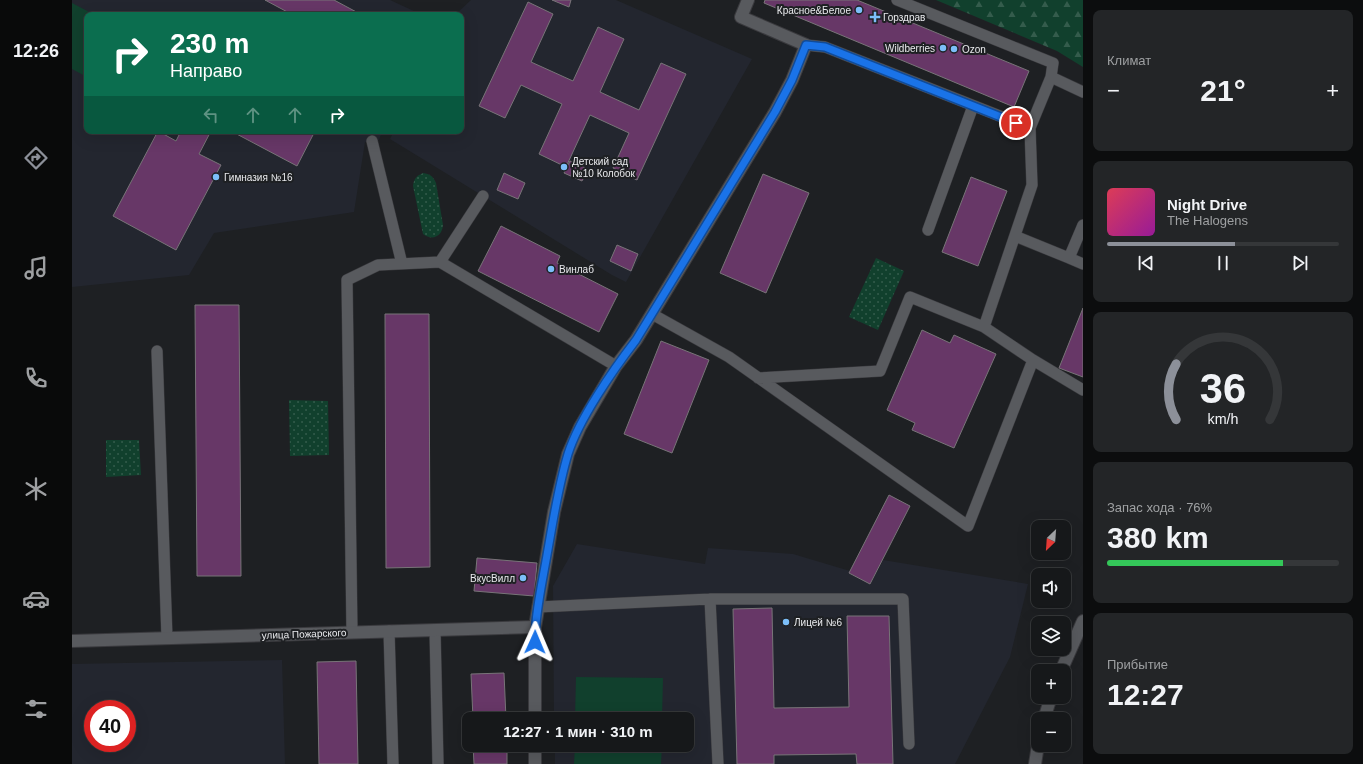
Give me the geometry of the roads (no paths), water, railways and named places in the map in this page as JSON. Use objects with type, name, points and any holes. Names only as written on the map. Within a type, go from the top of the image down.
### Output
[{"type":"street","points":[[535,712],[535,627],[554,512],[568,454],[580,427],[616,366],[636,340],[775,112],[792,80],[806,45],[741,17],[748,0]]},
{"type":"street","points":[[1063,664],[1083,622]]},
{"type":"street","name":"улица Пожарского","points":[[72,641],[535,627]]},
{"type":"street","points":[[535,752],[535,764]]},
{"type":"street","points":[[1035,764],[1037,752]]},
{"type":"lane","points":[[897,0],[1053,63],[1051,77],[1030,128],[1032,185],[984,327]]},
{"type":"lane","points":[[806,45],[825,47],[1030,128]]},
{"type":"lane","points":[[1051,77],[1083,92]]},
{"type":"lane","points":[[928,230],[974,106]]},
{"type":"lane","points":[[372,141],[402,264]]},
{"type":"lane","points":[[440,262],[483,196]]},
{"type":"lane","points":[[1070,258],[1083,225]]},
{"type":"lane","points":[[1015,236],[1083,264]]},
{"type":"lane","points":[[352,632],[347,280],[378,265],[440,262],[616,366]]},
{"type":"lane","points":[[758,378],[880,371],[910,297],[984,327],[1033,360],[1083,390]]},
{"type":"lane","points":[[652,314],[729,358],[968,526],[1033,360]]},
{"type":"lane","points":[[157,351],[168,638]]},
{"type":"lane","points":[[538,607],[710,599],[903,599],[909,744]]},
{"type":"lane","points":[[710,599],[718,764]]},
{"type":"lane","points":[[435,630],[438,764]]},
{"type":"lane","points":[[389,631],[393,764]]},
{"type":"place","name":"Красное&Белое","points":[[859,10]]},
{"type":"place","name":"Горздрав","points":[[875,17]]},
{"type":"place","name":"Wildberries","points":[[943,48]]},
{"type":"place","name":"Ozon","points":[[954,49]]},
{"type":"place","name":"Детский сад №10 Колобок","points":[[564,167]]},
{"type":"place","name":"Гимназия №16","points":[[216,177]]},
{"type":"place","name":"Винлаб","points":[[551,269]]},
{"type":"place","name":"ВкусВилл","points":[[523,578]]},
{"type":"place","name":"Лицей №6","points":[[786,622]]}]
